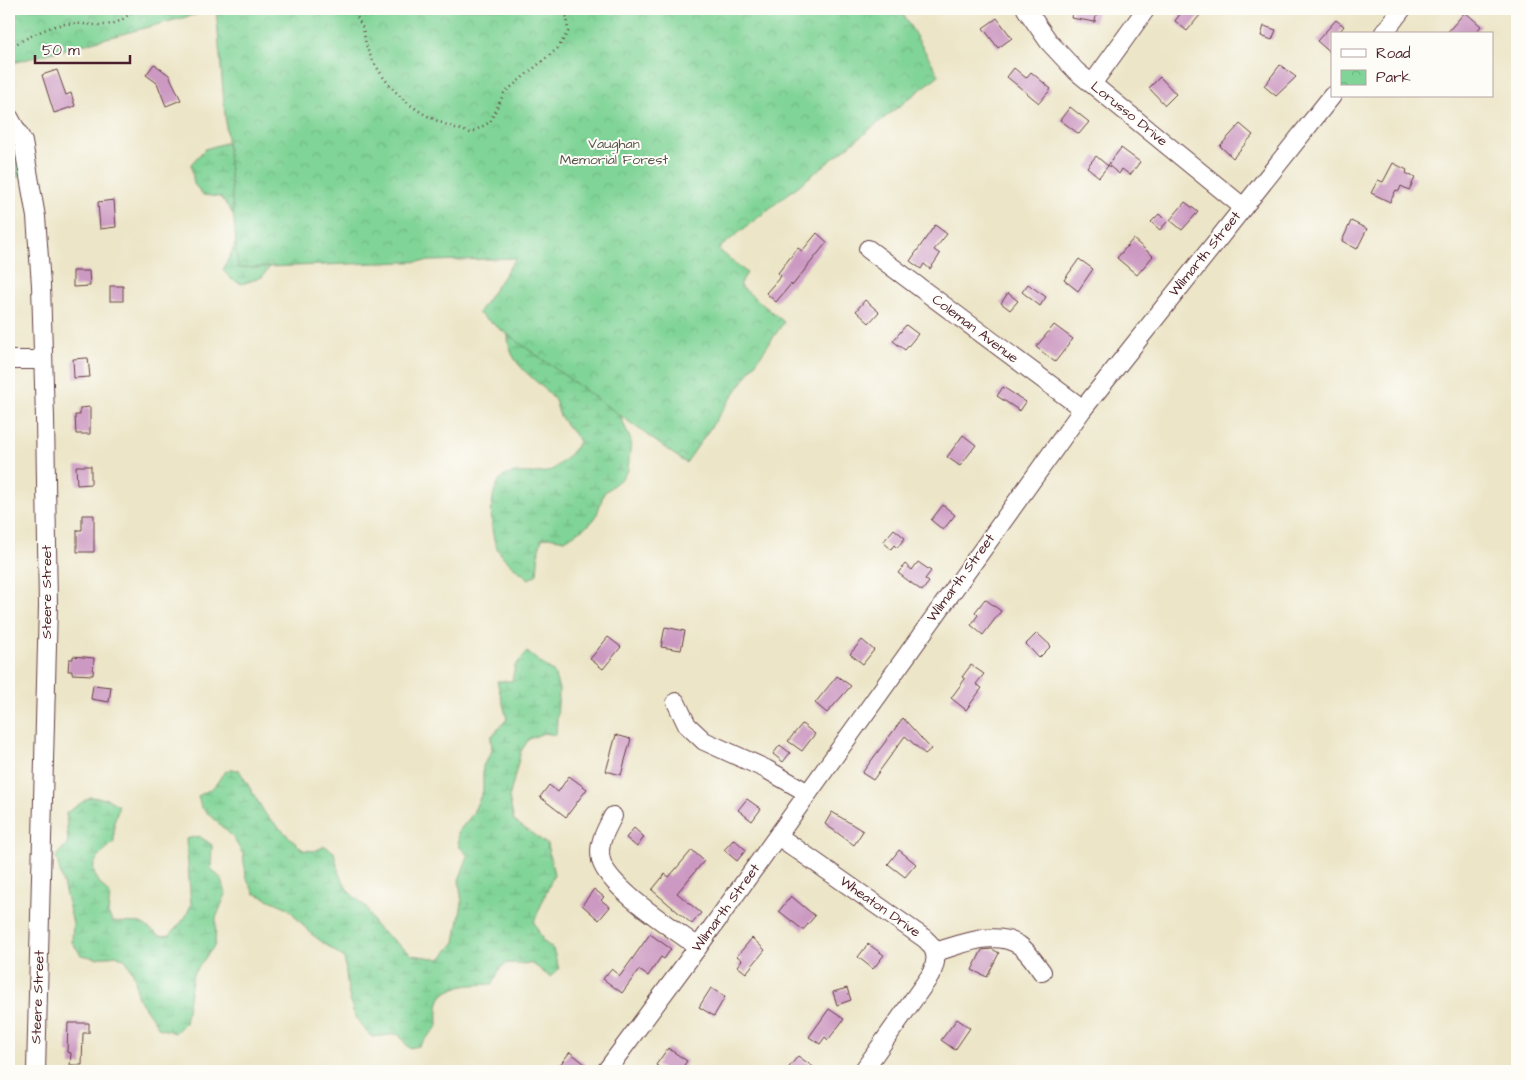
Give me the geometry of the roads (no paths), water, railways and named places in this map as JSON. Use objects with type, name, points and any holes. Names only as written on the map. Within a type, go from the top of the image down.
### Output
[{"type":"street","name":"Lorusso Drive","points":[[1026,9],[1063,58],[1092,84],[1243,207]]},
{"type":"street","points":[[1092,84],[1146,9]]},
{"type":"street","points":[[1385,32],[1402,9]]},
{"type":"street","name":"Wilmarth Street","points":[[606,1071],[778,836],[1083,409],[1331,97]]},
{"type":"street","name":"Steere Street","points":[[9,117],[23,142],[36,218],[41,285],[48,606],[36,1071]]},
{"type":"street","name":"Coleman Avenue","points":[[868,249],[1083,409]]},
{"type":"street","points":[[9,360],[43,360]]},
{"type":"street","points":[[676,702],[687,724],[704,740],[766,768],[808,793]]},
{"type":"street","points":[[613,816],[601,843],[601,859],[607,873],[620,888],[698,947]]},
{"type":"street","name":"Wheaton Drive","points":[[778,836],[924,938],[935,952]]},
{"type":"street","points":[[863,1071],[930,976],[937,960],[935,952],[988,938],[1005,940],[1017,944],[1026,951],[1042,972]]},
{"type":"park label","name":"Vaughan Memorial Forest","points":[[614,152]]}]
